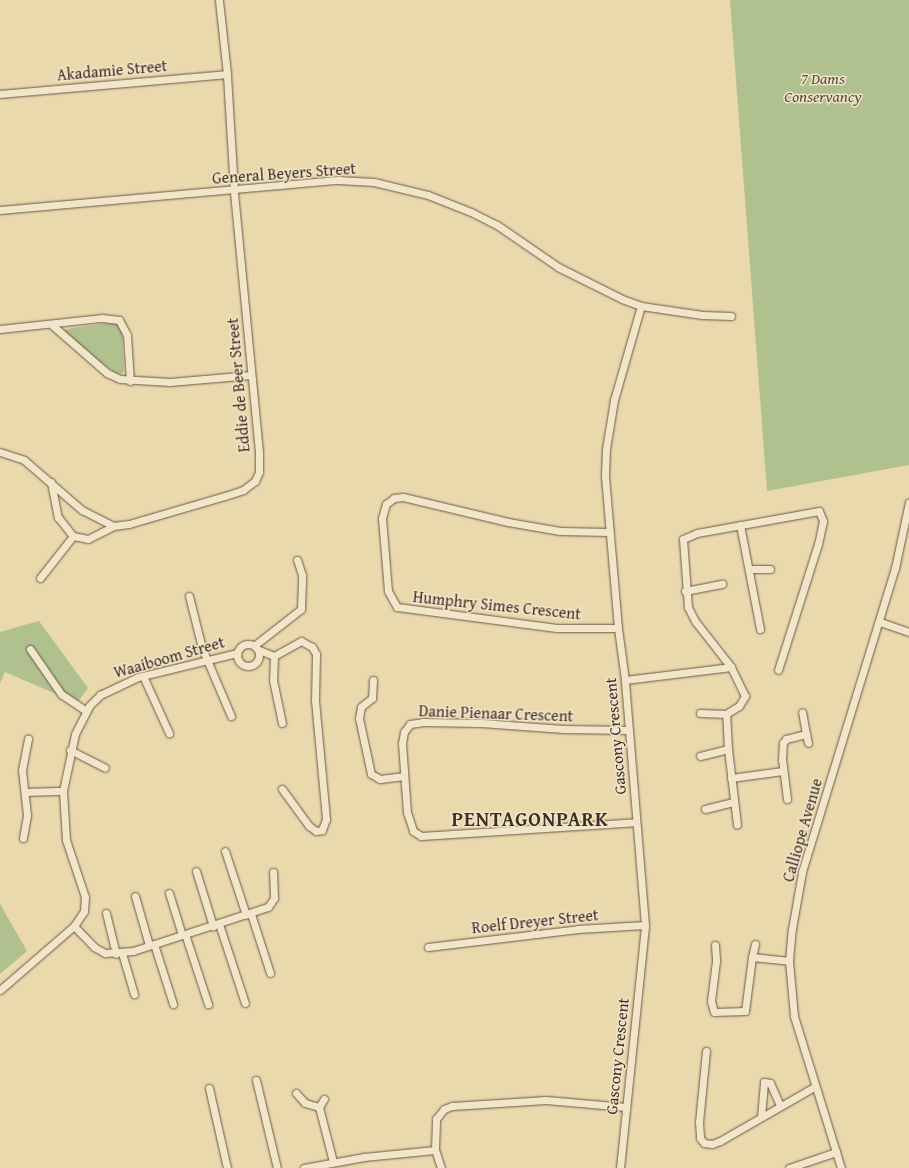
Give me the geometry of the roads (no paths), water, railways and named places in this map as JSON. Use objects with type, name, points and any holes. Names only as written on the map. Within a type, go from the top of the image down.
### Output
[{"type":"street","name":"Eddie de Beer Street","points":[[113,526],[128,524],[242,490],[255,481],[259,472],[259,452],[234,190],[227,74],[219,0]]},
{"type":"street","name":"Akadamie Street","points":[[0,94],[227,74]]},
{"type":"street","name":"General Beyers Street","points":[[0,210],[338,180],[374,182],[448,201],[497,225],[580,280],[641,306],[702,315],[731,316]]},
{"type":"street","name":"Gascony Crescent","points":[[620,1168],[645,925],[625,680],[618,628],[605,476],[609,425],[621,370],[641,306]]},
{"type":"street","points":[[0,329],[52,325],[102,318],[119,320],[127,334],[130,380]]},
{"type":"street","points":[[52,325],[107,373],[130,380],[170,382],[251,375]]},
{"type":"street","points":[[0,452],[24,460],[82,510],[113,526]]},
{"type":"street","points":[[51,482],[58,517],[73,536],[88,539],[113,526]]},
{"type":"street","name":"Humphry Simes Crescent","points":[[609,532],[560,531],[508,522],[403,497],[394,498],[386,504],[382,518],[388,591],[397,607],[557,628],[618,628]]},
{"type":"street","name":"Calliope Avenue","points":[[841,1168],[814,1087],[794,1016],[789,960],[802,872],[880,622],[895,568],[909,502]]},
{"type":"street","points":[[700,714],[726,714],[739,706],[745,696],[731,667],[691,615],[685,591],[683,539],[697,533],[815,512],[821,513],[823,517],[817,550],[778,670]]},
{"type":"street","points":[[740,525],[760,629]]},
{"type":"street","points":[[40,578],[73,536]]},
{"type":"street","points":[[274,656],[257,648],[301,610],[302,575],[297,560]]},
{"type":"street","points":[[749,569],[770,569]]},
{"type":"street","points":[[685,591],[722,584]]},
{"type":"street","points":[[189,596],[207,660],[231,716]]},
{"type":"street","points":[[880,622],[909,632]]},
{"type":"street","points":[[274,656],[301,641],[312,647],[316,654],[315,700],[326,819],[322,830],[316,831],[309,826],[282,790]]},
{"type":"street","name":"Waaiboom Street","points":[[74,926],[84,911],[85,897],[66,840],[63,791],[70,750],[86,711],[100,695],[142,676],[237,653],[246,643],[257,648],[258,661],[251,666],[242,665],[237,653]]},
{"type":"street","points":[[30,649],[62,694],[86,711]]},
{"type":"street","points":[[274,656],[273,680],[282,723]]},
{"type":"street","points":[[625,680],[731,667]]},
{"type":"street","points":[[142,676],[169,733]]},
{"type":"street","points":[[373,680],[372,698],[361,707],[359,718],[371,774],[380,779],[404,776]]},
{"type":"street","points":[[802,712],[808,743]]},
{"type":"street","points":[[726,714],[733,802],[737,824]]},
{"type":"street","name":"Danie Pienaar Crescent","points":[[628,730],[415,723],[406,727],[404,732],[404,776],[409,823],[413,831],[421,836],[636,822]]},
{"type":"street","points":[[787,800],[783,770],[783,743],[786,739],[806,734]]},
{"type":"street","points":[[23,838],[27,815],[22,770],[28,739]]},
{"type":"street","points":[[700,756],[728,749]]},
{"type":"street","points":[[70,750],[105,768]]},
{"type":"street","points":[[731,778],[783,770]]},
{"type":"street","points":[[25,792],[63,791]]},
{"type":"street","points":[[705,809],[733,802]]},
{"type":"street","points":[[225,851],[270,973]]},
{"type":"street","points":[[196,871],[245,1004]]},
{"type":"street","points":[[0,990],[74,926],[100,951],[119,953],[152,945],[248,915],[272,904],[273,872]]},
{"type":"street","points":[[169,893],[208,1004]]},
{"type":"street","points":[[135,896],[173,1004]]},
{"type":"street","points":[[106,913],[134,994]]},
{"type":"street","name":"Roelf Dreyer Street","points":[[428,947],[578,929],[645,925]]},
{"type":"street","points":[[715,945],[716,961],[710,1001],[714,1012],[745,1011],[755,944]]},
{"type":"street","points":[[752,957],[789,960]]},
{"type":"street","points":[[706,1051],[699,1122],[701,1141],[708,1145],[715,1144],[780,1105],[814,1087]]},
{"type":"street","points":[[256,1080],[277,1168]]},
{"type":"street","points":[[761,1117],[764,1082],[770,1083],[780,1105]]},
{"type":"street","points":[[209,1088],[227,1168]]},
{"type":"street","points":[[296,1093],[305,1103],[319,1107]]},
{"type":"street","points":[[324,1099],[319,1107],[333,1162]]},
{"type":"street","points":[[441,1168],[436,1150],[436,1119],[444,1109],[452,1106],[546,1100],[626,1107]]},
{"type":"street","points":[[308,1168],[333,1162],[436,1150]]},
{"type":"street","points":[[789,1168],[836,1152]]},
{"type":"district","name":"PENTAGONPARK","points":[[530,818]]},
{"type":"park label","name":"7 Dams Conservancy","points":[[823,87]]}]
